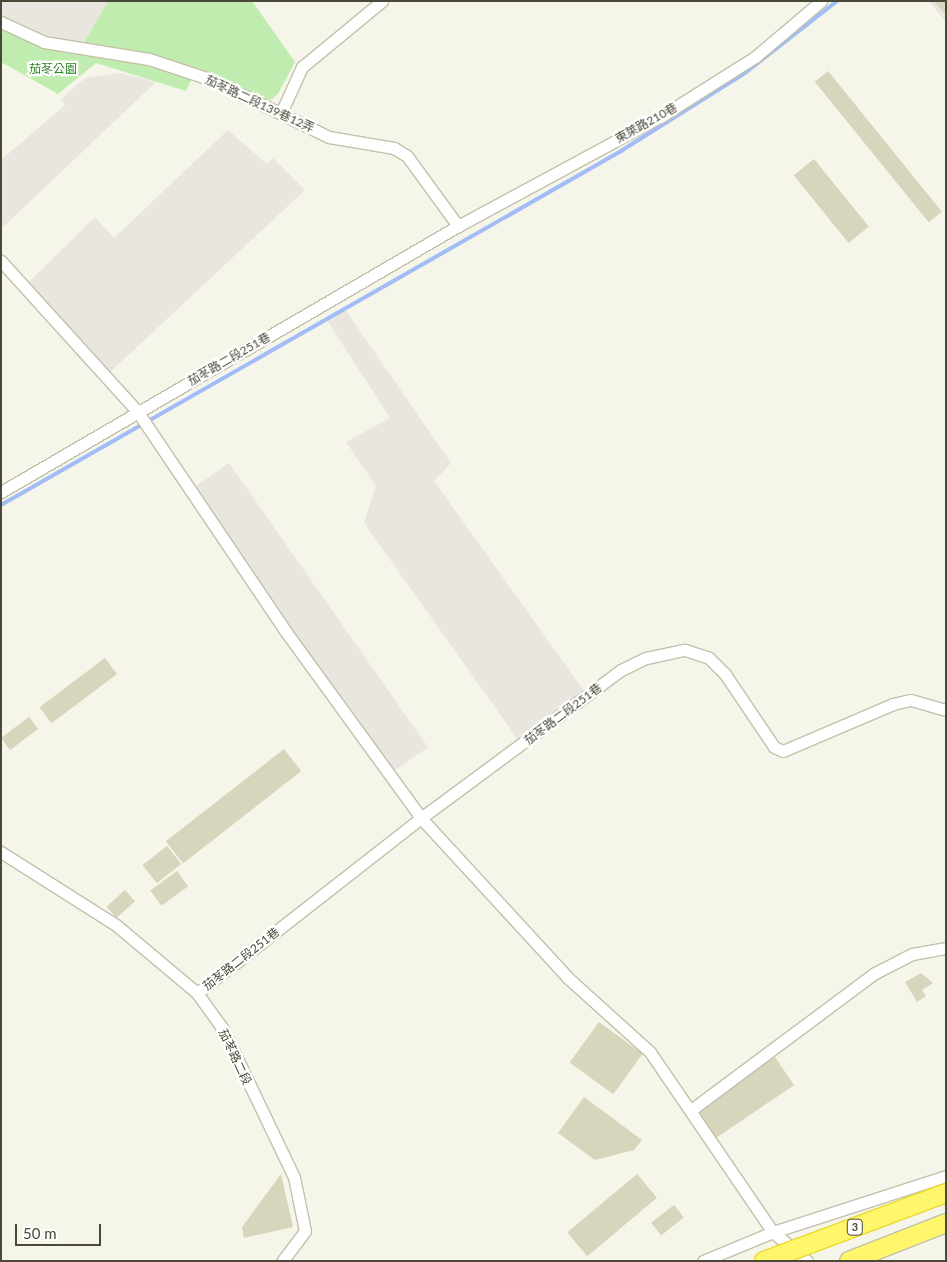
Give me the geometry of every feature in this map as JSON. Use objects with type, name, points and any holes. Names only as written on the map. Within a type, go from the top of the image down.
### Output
[{"type":"highway","name":"3","points":[[764,1261],[946,1193]]},
{"type":"highway","name":"3","points":[[849,1261],[946,1224]]},
{"type":"street","points":[[281,113],[302,67],[382,1]]},
{"type":"street","name":"東萊路210巷","points":[[458,226],[717,82],[821,1]]},
{"type":"street","name":"茄苳路二段139巷12弄","points":[[1,22],[44,42],[149,59],[212,80],[329,137],[394,148],[407,156],[458,226]]},
{"type":"street","name":"茄苳路二段251巷","points":[[1,492],[137,411],[458,226]]},
{"type":"street","points":[[1,260],[137,411],[292,640],[421,818],[567,977],[630,1030],[691,1110],[773,1232],[807,1261]]},
{"type":"street","name":"茄苳路二段251巷","points":[[197,993],[421,818],[621,670],[646,658],[685,650],[709,658],[725,674],[774,747],[783,751],[893,704],[912,700],[946,710]]},
{"type":"street","name":"茄苳路二段","points":[[1,852],[116,925],[197,993],[223,1029],[294,1177],[305,1231],[282,1261]]},
{"type":"street","points":[[691,1110],[875,973],[912,954],[946,948]]},
{"type":"street","points":[[703,1261],[773,1232],[946,1176]]},
{"type":"shaded area","points":[[1,1],[108,1],[81,48],[1,25]]},
{"type":"shaded area","points":[[929,1],[946,1],[946,22]]},
{"type":"shaded area","points":[[120,73],[156,82],[1,229],[1,160],[65,105],[61,99],[85,78]]},
{"type":"shaded area","points":[[228,130],[267,164],[273,158],[305,190],[107,375],[22,289],[95,217],[114,238]]},
{"type":"shaded area","points":[[344,308],[451,463],[434,481],[584,691],[521,744],[364,523],[376,486],[346,442],[390,418],[325,317]]},
{"type":"shaded area","points":[[229,463],[428,747],[390,774],[190,490]]},
{"type":"green space","name":"茄苳公園","points":[[108,1],[252,1],[295,62],[278,94],[268,102],[192,78],[186,91],[96,63],[58,94],[1,62],[1,24],[64,53],[81,48]]},
{"type":"building","points":[[934,1],[946,1],[946,15]]},
{"type":"building","points":[[828,71],[942,212],[929,222],[815,82]]},
{"type":"building","points":[[814,159],[869,227],[849,243],[794,175]]},
{"type":"building","points":[[105,658],[117,674],[52,723],[40,707]]},
{"type":"building","points":[[29,717],[38,729],[10,750],[1,738]]},
{"type":"building","points":[[284,749],[301,771],[183,863],[166,841]]},
{"type":"building","points":[[167,846],[181,864],[157,883],[143,865]]},
{"type":"building","points":[[177,871],[188,886],[161,906],[150,890]]},
{"type":"building","points":[[125,890],[135,901],[116,918],[106,907]]},
{"type":"building","points":[[921,973],[933,983],[922,990],[926,996],[917,1002],[905,982]]},
{"type":"building","points":[[599,1022],[643,1054],[613,1094],[570,1062]]},
{"type":"building","points":[[775,1057],[794,1085],[714,1139],[695,1111]]},
{"type":"building","points":[[584,1097],[642,1140],[634,1150],[595,1160],[558,1133]]},
{"type":"building","points":[[281,1174],[293,1227],[244,1238],[242,1227]]},
{"type":"building","points":[[637,1174],[657,1198],[587,1256],[567,1232]]},
{"type":"building","points":[[674,1205],[684,1218],[661,1235],[651,1223]]},
{"type":"waterway","points":[[1,505],[621,151],[745,73],[837,1]]}]
